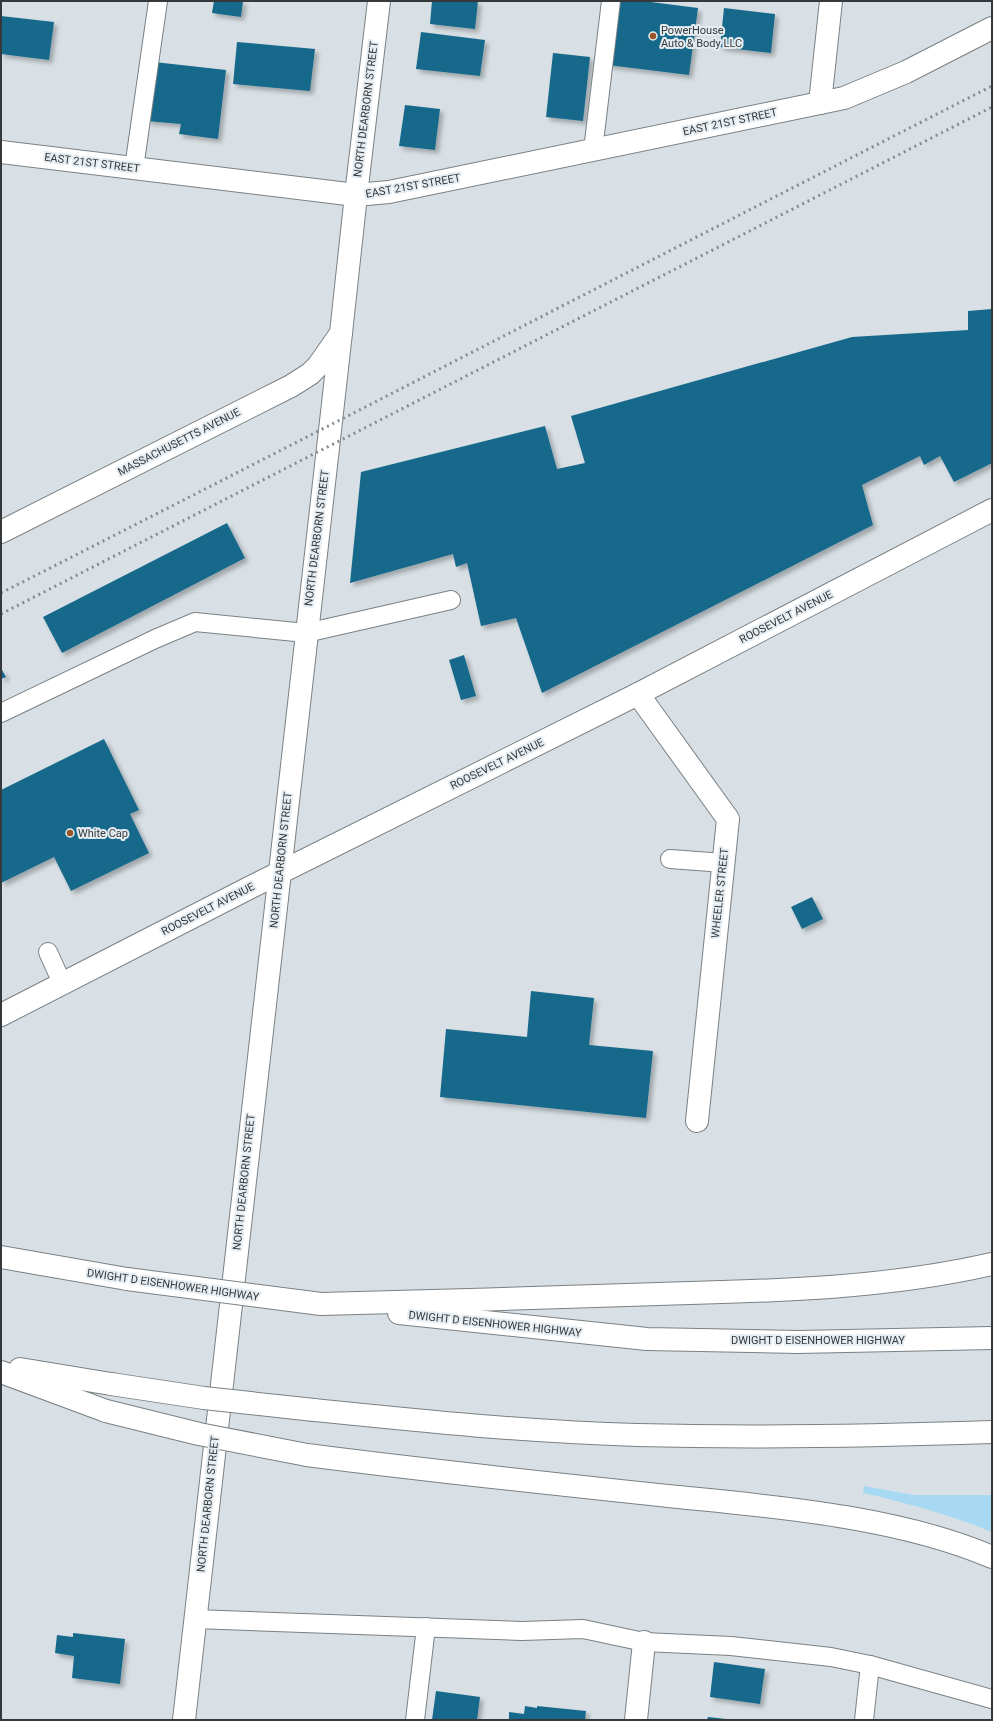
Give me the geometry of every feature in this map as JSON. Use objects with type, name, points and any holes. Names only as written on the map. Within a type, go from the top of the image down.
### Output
[{"type":"main road","name":"NORTH DEARBORN STREET","points":[[184,1720],[306,633],[379,1]]},
{"type":"main road","points":[[831,1],[820,103],[844,98],[873,87],[992,28]]},
{"type":"main road","name":"EAST 21ST STREET","points":[[1,152],[356,195],[389,192],[820,103]]},
{"type":"main road","name":"MASSACHUSETTS AVENUE","points":[[1,532],[291,386],[310,374],[318,366],[341,333]]},
{"type":"main road","name":"ROOSEVELT AVENUE","points":[[1,1015],[279,873],[638,694],[992,510]]},
{"type":"main road","name":"WHEELER STREET","points":[[638,694],[728,819],[697,1121]]},
{"type":"main road","name":"DWIGHT D EISENHOWER HIGHWAY","points":[[1,1257],[127,1279],[321,1304],[526,1328],[647,1339],[798,1342],[992,1338]]},
{"type":"main road","points":[[321,1304],[716,1293],[861,1284],[928,1276],[992,1264]]},
{"type":"main road","points":[[1,1366],[204,1398],[516,1429],[637,1435],[842,1437],[992,1432]]},
{"type":"main road","points":[[1,1372],[106,1411],[199,1434],[307,1455],[808,1512],[903,1529],[941,1539],[992,1558]]},
{"type":"main road","points":[[636,1720],[644,1642]]},
{"type":"lane","points":[[134,168],[158,1]]},
{"type":"lane","points":[[593,150],[611,1]]},
{"type":"lane","points":[[1,713],[155,639],[195,622],[306,633],[451,600]]},
{"type":"lane","points":[[670,859],[724,863]]},
{"type":"lane","points":[[48,952],[62,983]]},
{"type":"lane","points":[[195,1619],[522,1631],[583,1629],[644,1642],[731,1646],[831,1657],[870,1665],[992,1699]]},
{"type":"lane","points":[[415,1720],[426,1627]]},
{"type":"lane","points":[[864,1720],[870,1665]]},
{"type":"shaded area","points":[[864,1486],[914,1495],[992,1495],[992,1532],[929,1510],[863,1493]]},
{"type":"building","points":[[214,1],[243,1],[241,17],[212,13]]},
{"type":"building","points":[[432,1],[478,1],[475,29],[430,24]]},
{"type":"building","name":"PowerHouse Auto & Body LLC","points":[[616,1],[643,1],[698,8],[689,75],[608,65]]},
{"type":"building","points":[[724,8],[775,14],[771,53],[720,47]]},
{"type":"building","points":[[1,16],[54,22],[49,60],[1,54]]},
{"type":"building","points":[[421,32],[485,40],[480,76],[416,69]]},
{"type":"building","points":[[237,42],[315,49],[310,91],[233,84]]},
{"type":"building","points":[[553,53],[590,57],[583,121],[546,117]]},
{"type":"building","points":[[154,62],[226,70],[218,139],[179,134],[181,124],[147,121]]},
{"type":"building","points":[[405,105],[440,109],[435,150],[399,146]]},
{"type":"building","points":[[992,309],[992,463],[954,482],[940,456],[924,465],[920,456],[862,485],[873,525],[542,693],[516,618],[481,626],[467,563],[456,567],[453,554],[350,583],[361,472],[545,426],[557,469],[585,463],[571,416],[852,337],[968,330],[968,311]]},
{"type":"building","points":[[227,523],[245,558],[62,653],[43,617]]},
{"type":"building","points":[[464,655],[476,696],[461,700],[449,660]]},
{"type":"building","points":[[1,668],[6,677],[1,679]]},
{"type":"building","name":"White Cap","points":[[104,739],[139,810],[130,814],[149,853],[71,891],[54,857],[1,883],[1,790]]},
{"type":"building","points":[[812,897],[823,919],[802,929],[791,907]]},
{"type":"building","points":[[531,991],[594,998],[589,1045],[653,1051],[646,1118],[440,1097],[446,1029],[527,1037]]},
{"type":"building","points":[[73,1633],[125,1639],[120,1684],[72,1678],[74,1656],[55,1653],[57,1635],[73,1637]]},
{"type":"building","points":[[714,1662],[765,1669],[760,1704],[710,1697]]},
{"type":"building","points":[[436,1691],[480,1697],[477,1720],[432,1720]]},
{"type":"building","points":[[525,1706],[586,1711],[585,1720],[509,1720],[509,1712],[524,1714]]},
{"type":"building","points":[[708,1717],[726,1719],[726,1720],[707,1720]]},
{"type":"railway","points":[[1,593],[992,86]]},
{"type":"railway","points":[[1,614],[992,107]]},
{"type":"place","name":"PowerHouse Auto & Body LLC","points":[[653,36]]},
{"type":"place","name":"White Cap","points":[[70,833]]}]
